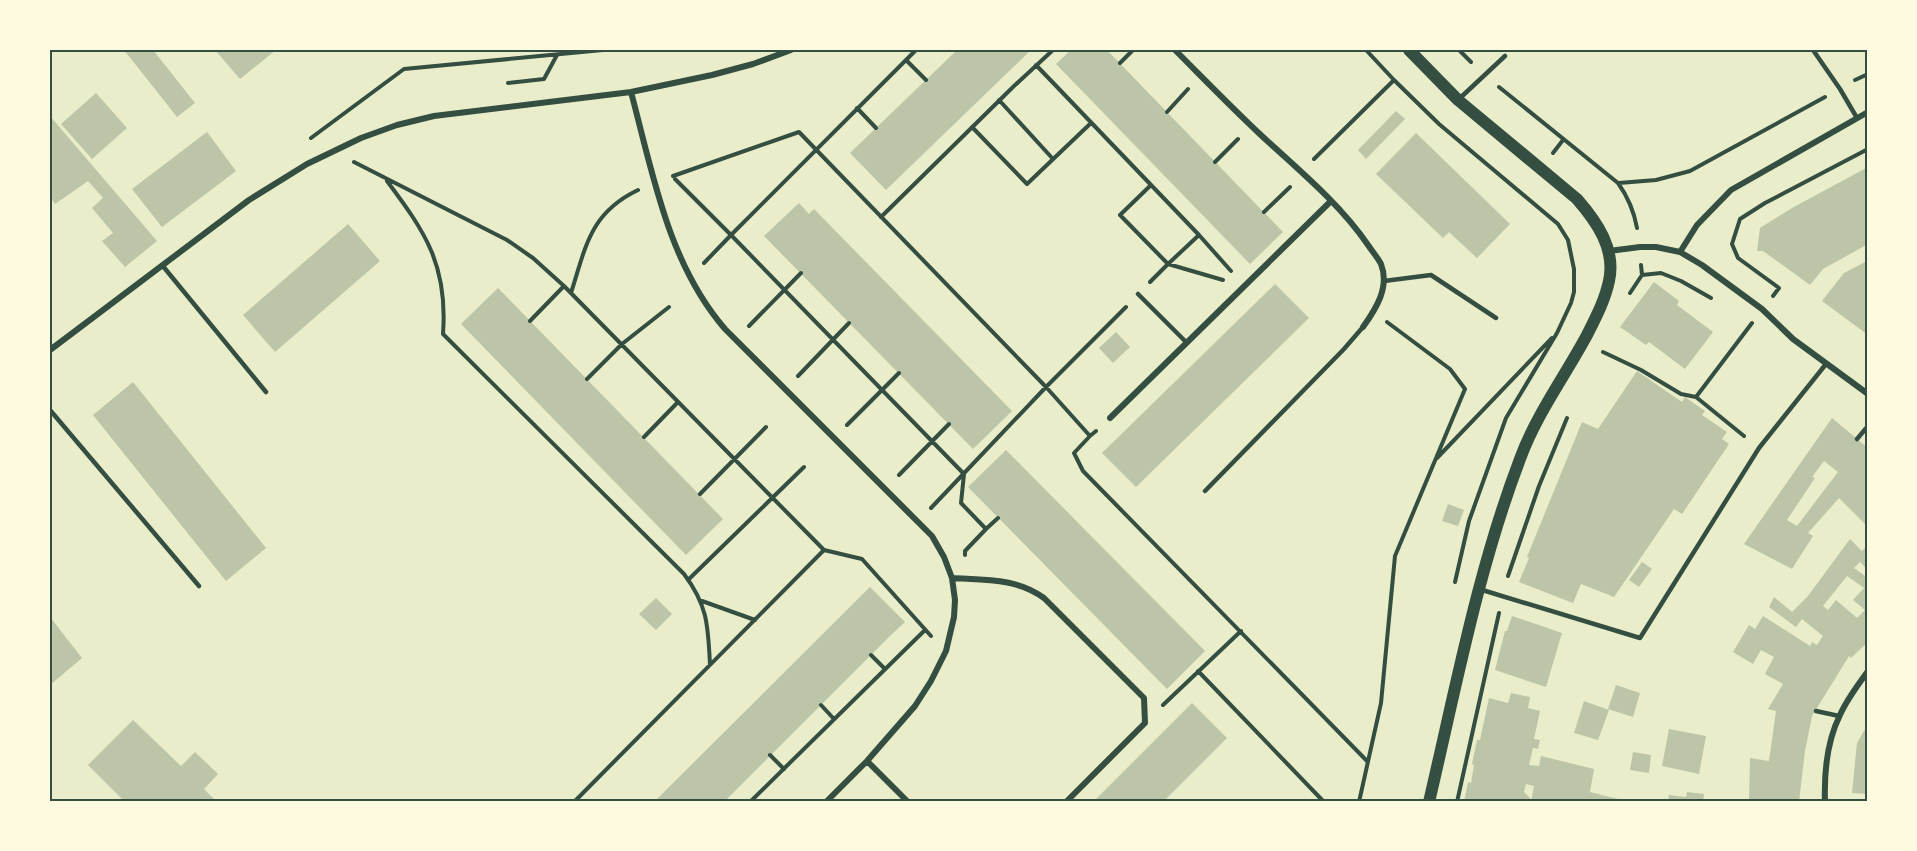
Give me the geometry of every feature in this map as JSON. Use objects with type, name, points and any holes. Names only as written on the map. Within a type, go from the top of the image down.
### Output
[{"type":"main road","points":[[1409,50],[1458,100],[1577,199],[1596,224],[1609,251],[1610,279],[1601,309],[1544,408],[1521,456],[1504,501],[1479,589],[1429,801]]},
{"type":"street","points":[[50,351],[249,200],[281,179],[333,152],[397,125],[434,116],[631,92],[732,69],[791,50]]},
{"type":"street","points":[[1175,50],[1356,227],[1381,264],[1384,281],[1382,294],[1363,327]]},
{"type":"street","points":[[631,92],[671,237],[690,277],[716,318],[918,522],[936,543],[952,578],[955,600],[954,617],[946,651],[931,681],[915,706],[867,761],[826,801]]},
{"type":"street","points":[[1680,252],[1697,225],[1731,190],[1868,112]]},
{"type":"street","points":[[1110,418],[1331,201]]},
{"type":"street","points":[[1609,251],[1656,247],[1680,252],[1762,309],[1793,339],[1868,394]]},
{"type":"street","points":[[952,578],[1007,582],[1033,590],[1044,598],[1144,698],[1145,723],[1066,801]]},
{"type":"street","points":[[1825,801],[1824,782],[1830,742],[1839,716],[1868,671]]},
{"type":"street","points":[[867,761],[908,801]]},
{"type":"lane","points":[[1813,50],[1857,118]]},
{"type":"lane","points":[[1458,100],[1505,56]]},
{"type":"lane","points":[[162,265],[266,393]]},
{"type":"lane","points":[[1384,281],[1431,275],[1496,318]]},
{"type":"lane","points":[[1138,294],[1187,343]]},
{"type":"lane","points":[[1205,491],[1363,327]]},
{"type":"lane","points":[[1479,589],[1640,638],[1759,448],[1826,363]]},
{"type":"lane","points":[[50,410],[199,586]]},
{"type":"lane","points":[[1857,439],[1868,426]]},
{"type":"lane","points":[[1816,711],[1839,716]]},
{"type":"path","points":[[308,140],[404,69],[603,50]]},
{"type":"path","points":[[690,277],[916,50]]},
{"type":"path","points":[[881,217],[1053,50]]},
{"type":"path","points":[[1120,63],[1133,50]]},
{"type":"path","points":[[1366,50],[1439,124],[1558,224],[1568,240],[1574,269],[1574,292],[1557,333],[1435,460]]},
{"type":"path","points":[[508,83],[544,79],[558,54]]},
{"type":"path","points":[[906,60],[926,80]]},
{"type":"path","points":[[1036,65],[1199,235],[1244,286]]},
{"type":"path","points":[[1618,183],[1656,180],[1690,171],[1868,74]]},
{"type":"path","points":[[1301,172],[1394,80]]},
{"type":"path","points":[[1167,112],[1180,99]]},
{"type":"path","points":[[999,100],[1053,159]]},
{"type":"path","points":[[857,108],[876,128]]},
{"type":"path","points":[[972,127],[1027,184],[1091,123]]},
{"type":"path","points":[[571,292],[589,238],[601,216],[616,202],[655,182],[800,132],[1046,387],[1090,436]]},
{"type":"path","points":[[1215,162],[1230,147]]},
{"type":"path","points":[[1696,397],[1779,288],[1738,258],[1732,244],[1740,219],[1765,203],[1868,148]]},
{"type":"path","points":[[333,152],[507,240],[533,258],[571,292],[824,550],[862,559],[946,651]]},
{"type":"path","points":[[673,176],[963,474],[961,503],[986,529]]},
{"type":"path","points":[[385,178],[420,226],[429,243],[443,292],[445,313],[443,334],[688,580],[701,600],[709,630],[710,665]]},
{"type":"path","points":[[1151,185],[1120,215],[1168,264],[1244,286]]},
{"type":"path","points":[[1264,212],[1279,198]]},
{"type":"path","points":[[918,522],[1046,387],[1199,235]]},
{"type":"path","points":[[736,339],[801,273]]},
{"type":"path","points":[[530,321],[564,286]]},
{"type":"path","points":[[587,379],[622,344],[669,307]]},
{"type":"path","points":[[1359,801],[1381,702],[1395,556],[1465,389],[1450,369],[1373,312]]},
{"type":"path","points":[[785,388],[849,323]]},
{"type":"path","points":[[1582,343],[1641,370],[1681,394],[1696,397],[1759,448]]},
{"type":"path","points":[[834,438],[899,374]]},
{"type":"path","points":[[644,437],[678,402]]},
{"type":"path","points":[[1457,801],[1504,595],[1539,486],[1569,414]]},
{"type":"path","points":[[1110,418],[1074,453],[1083,471],[1368,762]]},
{"type":"path","points":[[885,489],[949,424]]},
{"type":"path","points":[[700,494],[766,427]]},
{"type":"path","points":[[688,580],[804,467]]},
{"type":"path","points":[[968,579],[965,551],[998,518]]},
{"type":"path","points":[[574,801],[824,550]]},
{"type":"path","points":[[701,600],[754,620]]},
{"type":"path","points":[[750,801],[925,630]]},
{"type":"path","points":[[1145,723],[1241,631]]},
{"type":"path","points":[[871,655],[885,669]]},
{"type":"path","points":[[1198,671],[1324,801]]},
{"type":"path","points":[[821,705],[834,719]]},
{"type":"path","points":[[770,755],[784,769]]},
{"type":"building","points":[[124,50],[153,50],[195,103],[177,117]]},
{"type":"building","points":[[215,50],[276,50],[240,79]]},
{"type":"building","points":[[957,50],[1031,50],[886,190],[850,153]]},
{"type":"building","points":[[1071,50],[1107,50],[1283,232],[1250,264],[1056,64]]},
{"type":"building","points":[[96,93],[127,128],[92,159],[61,124]]},
{"type":"building","points":[[1396,111],[1405,119],[1366,159],[1358,150]]},
{"type":"building","points":[[50,116],[157,241],[125,267],[102,241],[113,233],[92,208],[103,198],[88,181],[55,204],[50,196]]},
{"type":"building","points":[[207,132],[236,171],[162,227],[132,189]]},
{"type":"building","points":[[1416,133],[1510,224],[1477,258],[1449,232],[1443,238],[1376,174]]},
{"type":"building","points":[[1868,167],[1868,244],[1823,269],[1810,285],[1763,251],[1757,251],[1760,228]]},
{"type":"building","points":[[799,203],[809,214],[814,209],[1012,411],[973,449],[764,236]]},
{"type":"building","points":[[348,224],[380,261],[275,352],[243,315]]},
{"type":"building","points":[[1865,262],[1868,264],[1868,335],[1822,301],[1844,273]]},
{"type":"building","points":[[1654,282],[1679,301],[1677,305],[1713,332],[1685,369],[1649,342],[1646,345],[1620,327]]},
{"type":"building","points":[[1275,284],[1309,318],[1136,487],[1102,453]]},
{"type":"building","points":[[498,288],[723,519],[686,555],[461,324]]},
{"type":"building","points":[[1116,332],[1130,347],[1113,363],[1099,348]]},
{"type":"building","points":[[1637,371],[1682,402],[1685,397],[1705,411],[1702,415],[1727,432],[1722,439],[1729,444],[1682,514],[1674,509],[1614,597],[1581,584],[1573,603],[1519,582],[1582,422],[1598,429]]},
{"type":"building","points":[[133,382],[266,548],[226,581],[93,415]]},
{"type":"building","points":[[1832,418],[1868,448],[1868,521],[1865,524],[1839,498],[1808,533],[1813,536],[1792,569],[1744,544]],"holes":[[[1824,461],[1838,472],[1797,526],[1787,520]]]},
{"type":"building","points":[[1006,450],[1205,651],[1167,689],[968,487]]},
{"type":"building","points":[[1448,504],[1464,510],[1458,526],[1442,521]]},
{"type":"building","points":[[1850,539],[1862,551],[1868,545],[1868,565],[1865,567],[1860,562],[1854,568],[1868,578],[1868,642],[1851,658],[1849,656],[1812,716],[1799,802],[1740,802],[1740,799],[1749,800],[1750,758],[1769,761],[1776,711],[1768,709],[1783,684],[1765,674],[1774,657],[1761,650],[1753,664],[1733,652],[1749,625],[1755,629],[1763,616],[1810,646],[1812,642],[1817,645],[1823,636],[1802,619],[1796,627],[1769,607],[1774,597],[1792,612],[1808,596]],"holes":[[[1847,576],[1864,588],[1853,600],[1865,610],[1857,618],[1836,600],[1828,610],[1823,606]]]},
{"type":"building","points":[[1642,562],[1652,569],[1639,587],[1629,580]]},
{"type":"building","points":[[870,587],[905,622],[724,802],[654,802]]},
{"type":"building","points":[[656,598],[672,614],[656,630],[639,614]]},
{"type":"building","points":[[1512,616],[1562,633],[1546,687],[1495,670],[1505,631],[1507,631]]},
{"type":"building","points":[[50,617],[82,658],[50,685]]},
{"type":"building","points":[[1616,685],[1640,693],[1633,717],[1608,709]]},
{"type":"building","points":[[1511,693],[1530,697],[1528,708],[1540,711],[1534,739],[1540,740],[1538,749],[1533,748],[1529,765],[1539,766],[1541,756],[1594,769],[1590,792],[1630,802],[1531,802],[1534,786],[1526,784],[1524,792],[1530,798],[1529,802],[1464,802],[1468,782],[1471,783],[1477,740],[1480,740],[1489,698],[1508,703]]},
{"type":"building","points":[[1584,701],[1609,710],[1598,740],[1574,733]]},
{"type":"building","points":[[1192,703],[1227,738],[1163,802],[1093,802]]},
{"type":"building","points":[[133,720],[181,766],[195,752],[218,774],[204,789],[217,802],[125,802],[88,765]]},
{"type":"building","points":[[1868,724],[1868,794],[1852,793],[1857,743]]},
{"type":"building","points":[[1669,729],[1706,736],[1699,774],[1662,766]]},
{"type":"building","points":[[1633,752],[1651,755],[1649,773],[1630,770]]},
{"type":"building","points":[[1687,792],[1704,794],[1703,802],[1668,802],[1669,795],[1686,797]]}]
